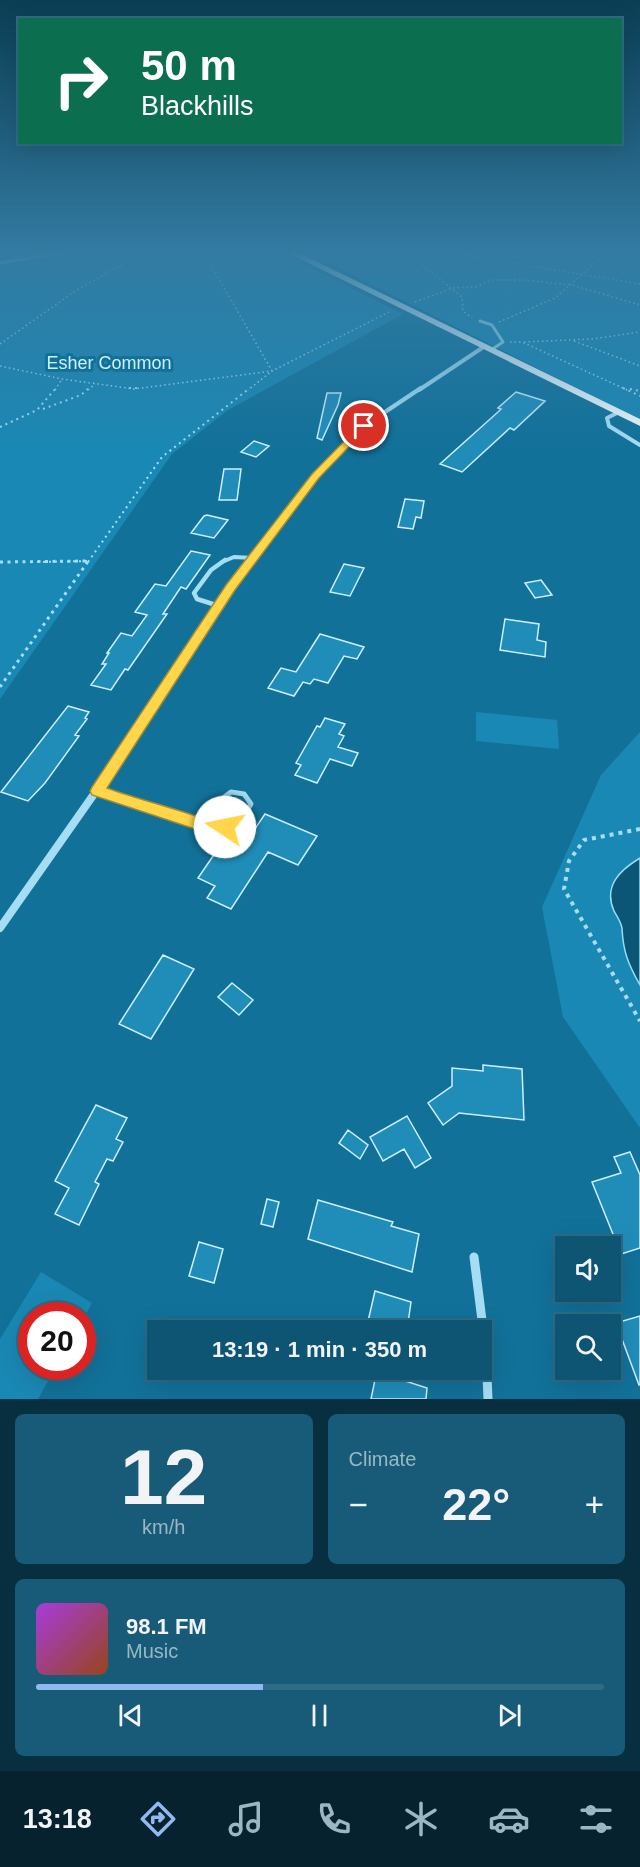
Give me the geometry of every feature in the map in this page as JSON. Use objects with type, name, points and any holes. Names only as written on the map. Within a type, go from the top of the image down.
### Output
[{"type":"main road","points":[[422,318],[640,423]]},
{"type":"street","points":[[0,928],[97,791],[219,606],[316,476],[355,434],[381,414],[485,350]]},
{"type":"street","points":[[474,1257],[486,1352],[488,1399]]},
{"type":"lane","points":[[480,321],[492,325],[502,342],[485,350]]},
{"type":"lane","points":[[618,412],[607,418],[609,426],[640,446]]},
{"type":"lane","points":[[219,606],[197,599],[194,593],[197,587],[212,566],[219,562],[241,556],[253,558]]},
{"type":"lane","points":[[97,791],[179,819],[194,819],[216,828],[236,823],[250,809],[249,798],[244,794],[231,792],[194,819]]},
{"type":"path","points":[[0,344],[36,318]]},
{"type":"path","points":[[242,318],[272,371]]},
{"type":"path","points":[[0,687],[162,457],[272,371],[377,318]]},
{"type":"path","points":[[474,318],[480,321]]},
{"type":"path","points":[[492,325],[511,318]]},
{"type":"path","points":[[502,342],[573,340],[640,332]]},
{"type":"path","points":[[573,340],[591,350],[640,366]]},
{"type":"path","points":[[522,342],[640,396]]},
{"type":"path","points":[[0,366],[62,379],[134,389],[272,371]]},
{"type":"path","points":[[39,411],[50,402],[62,379]]},
{"type":"path","points":[[0,427],[81,395],[95,384]]},
{"type":"path","points":[[622,388],[640,391]]},
{"type":"path","points":[[0,562],[88,561]]},
{"type":"path","points":[[0,678],[8,677]]},
{"type":"path","points":[[640,829],[584,840],[569,861],[564,889],[640,1021]]},
{"type":"green space","name":"Esher Common","points":[[0,318],[395,318],[228,410],[172,454],[0,699]]},
{"type":"green space","points":[[439,318],[640,318],[640,419]]},
{"type":"green space","points":[[476,712],[557,720],[559,749],[476,741]]},
{"type":"green space","points":[[640,732],[640,1128],[563,1017],[542,907],[601,775]]},
{"type":"green space","points":[[41,1272],[90,1302],[23,1302]]},
{"type":"green space","points":[[18,1310],[18,1380],[49,1380],[38,1399],[0,1399],[0,1339]]},
{"type":"shaded area","points":[[640,858],[640,985],[627,957],[619,919],[611,902],[611,894],[612,886],[620,873]]},
{"type":"building","points":[[516,392],[545,401],[514,430],[510,428],[462,472],[440,464],[498,412],[501,409],[498,408]]},
{"type":"building","points":[[327,393],[341,393],[322,440],[317,438]]},
{"type":"building","points":[[254,441],[269,446],[256,457],[241,452]]},
{"type":"building","points":[[224,469],[241,469],[237,500],[219,500]]},
{"type":"building","points":[[405,499],[424,501],[421,518],[416,517],[413,529],[398,527]]},
{"type":"building","points":[[204,516],[228,520],[214,538],[191,533]]},
{"type":"building","points":[[191,551],[210,555],[186,589],[181,587],[163,614],[167,614],[128,670],[125,669],[111,690],[91,685],[106,664],[102,664],[121,633],[132,636],[147,615],[135,612],[155,584],[166,586]]},
{"type":"building","points":[[344,564],[364,568],[350,596],[330,592]]},
{"type":"building","points":[[541,580],[552,595],[535,598],[525,583]]},
{"type":"building","points":[[505,619],[539,624],[537,640],[546,642],[545,657],[500,650]]},
{"type":"building","points":[[320,634],[364,647],[357,659],[344,656],[328,683],[314,679],[310,684],[303,682],[294,696],[268,688],[281,668],[296,672]]},
{"type":"building","points":[[68,706],[89,712],[85,718],[87,719],[75,735],[79,736],[45,783],[28,801],[1,792]]},
{"type":"building","points":[[325,718],[345,724],[339,734],[344,736],[338,747],[358,753],[352,766],[330,759],[317,783],[295,775],[301,765],[296,763],[317,726],[320,727]]},
{"type":"building","points":[[265,814],[317,836],[298,865],[268,852],[231,909],[207,898],[215,886],[198,878],[222,843],[240,851]]},
{"type":"building","points":[[163,955],[194,969],[151,1039],[119,1024]]},
{"type":"building","points":[[232,983],[253,1000],[239,1015],[218,997]]},
{"type":"building","points":[[483,1065],[522,1069],[524,1120],[459,1113],[443,1125],[428,1103],[452,1086],[452,1068],[483,1071]]},
{"type":"building","points":[[96,1105],[127,1118],[116,1139],[123,1142],[113,1161],[107,1159],[95,1182],[99,1184],[79,1225],[55,1214],[69,1188],[55,1181]]},
{"type":"building","points":[[407,1116],[431,1158],[415,1168],[404,1149],[383,1161],[370,1137]]},
{"type":"building","points":[[348,1130],[368,1145],[360,1159],[339,1143]]},
{"type":"building","points":[[630,1152],[640,1175],[640,1248],[621,1254],[621,1236],[614,1236],[592,1182],[621,1173],[614,1157]]},
{"type":"building","points":[[267,1199],[279,1202],[273,1227],[261,1224]]},
{"type":"building","points":[[318,1200],[393,1222],[391,1226],[419,1234],[412,1272],[308,1239]]},
{"type":"building","points":[[199,1242],[223,1249],[214,1283],[189,1276]]},
{"type":"building","points":[[375,1291],[411,1302],[408,1320],[368,1320]]},
{"type":"building","points":[[640,1316],[640,1385],[621,1336],[621,1322]]},
{"type":"building","points":[[375,1380],[402,1380],[427,1388],[426,1399],[371,1399]]},
{"type":"route","points":[[225,827],[216,828],[204,825],[194,819],[179,819],[97,791],[231,588],[291,506],[332,458],[364,426]]}]
